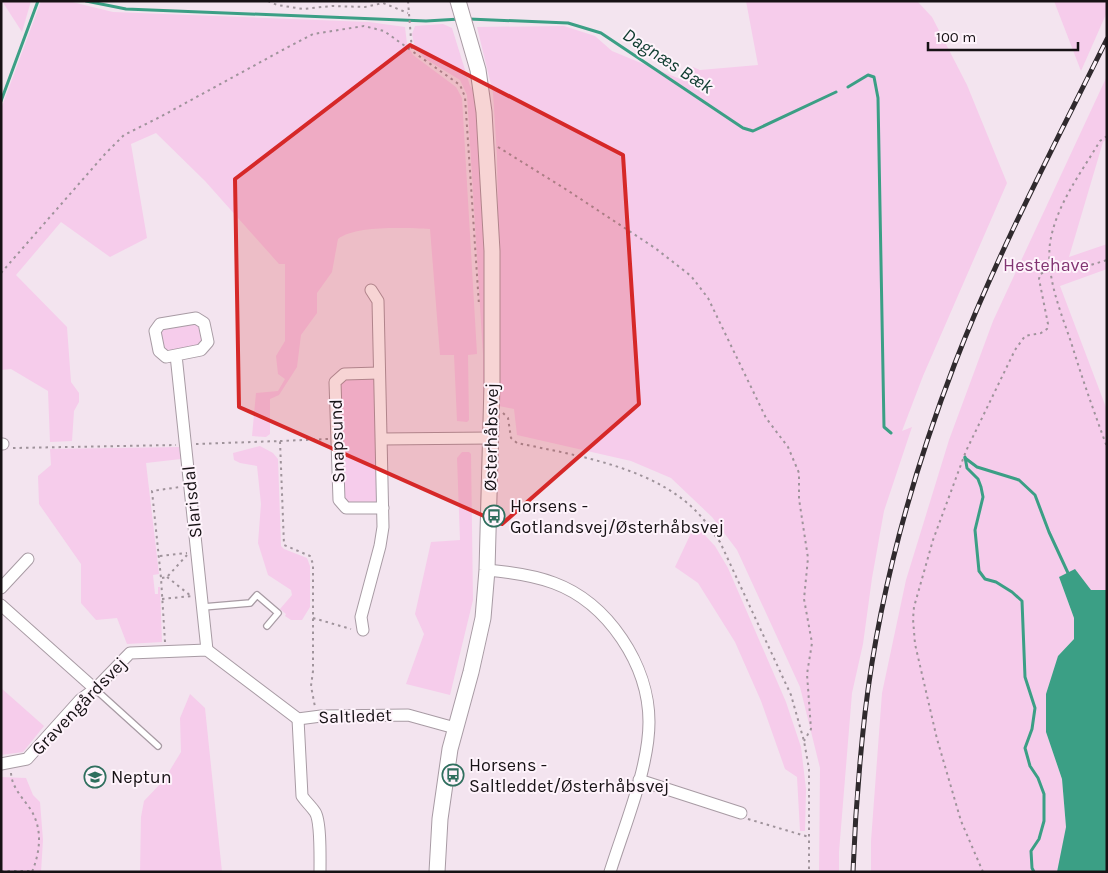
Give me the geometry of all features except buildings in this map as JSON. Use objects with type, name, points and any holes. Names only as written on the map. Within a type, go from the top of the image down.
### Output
[{"type":"street","name":"Østerhåbsvej","points":[[437,872],[440,820],[450,749],[483,618],[487,570],[491,438],[492,251],[485,139],[478,70],[459,5]]},
{"type":"street","points":[[363,630],[361,617],[380,546],[383,508],[378,301],[371,290]]},
{"type":"street","points":[[196,318],[204,323],[208,342],[201,350],[176,355],[166,357],[159,351],[155,331],[160,324],[196,318]]},
{"type":"street","name":"Slarisdal","points":[[176,355],[190,486],[198,600],[207,650]]},
{"type":"street","name":"Snapsund","points":[[379,373],[344,374],[335,382],[336,439],[339,500],[346,508],[383,508]]},
{"type":"street","points":[[382,439],[491,438]]},
{"type":"street","points":[[1,588],[28,559]]},
{"type":"street","points":[[487,570],[526,575],[555,583],[580,597],[603,616],[622,638],[636,663],[646,692],[649,722],[646,754],[610,872]]},
{"type":"street","points":[[1,605],[95,689]]},
{"type":"street","name":"Saltledet","points":[[207,650],[298,719],[317,716],[408,715],[455,728]]},
{"type":"street","name":"Gravengårdsvej","points":[[6,763],[27,759],[80,700],[95,689],[130,653],[207,650]]},
{"type":"street","points":[[298,719],[302,796],[315,812],[318,820],[320,872]]},
{"type":"street","points":[[639,780],[741,813]]},
{"type":"lane","points":[[198,600],[250,603],[257,594],[278,613],[267,626]]},
{"type":"lane","points":[[95,689],[158,746]]},
{"type":"path","points":[[268,1],[277,5],[302,9],[332,6],[365,7],[383,3],[408,15]]},
{"type":"path","points":[[408,1],[412,51]]},
{"type":"path","points":[[1,272],[124,135],[160,118],[313,34],[364,26],[384,31],[460,86],[464,91],[479,313]]},
{"type":"path","points":[[1107,136],[1100,141],[1064,202],[1050,242],[1050,270],[1053,288],[1091,405],[1107,447]]},
{"type":"path","points":[[485,139],[655,248],[691,276],[708,298],[766,418],[788,447],[799,473],[800,499],[808,558],[804,599],[812,644],[807,674],[811,729],[804,741]]},
{"type":"path","points":[[983,872],[961,821],[937,740],[915,644],[912,619],[914,607],[933,540],[970,442],[1015,350],[1025,336],[1041,333],[1047,329],[1048,324],[1039,279],[1040,274],[1050,270],[1081,268],[1107,260]]},
{"type":"path","points":[[491,412],[507,415],[511,438],[517,443],[580,456],[647,478],[687,504],[704,519],[720,542],[791,695],[804,741],[809,769],[809,872]]},
{"type":"path","points":[[2,444],[9,448],[336,439]]},
{"type":"path","points":[[280,441],[284,545],[310,556],[313,564],[312,686],[317,716]]},
{"type":"path","points":[[166,651],[152,492],[190,486]]},
{"type":"path","points":[[159,556],[188,553],[167,577],[161,578]]},
{"type":"path","points":[[167,577],[198,600]]},
{"type":"path","points":[[162,598],[198,600]]},
{"type":"path","points":[[313,618],[350,629],[363,630]]},
{"type":"path","points":[[1,871],[32,872],[39,850],[38,828],[31,810],[16,790],[6,763]]},
{"type":"path","points":[[741,813],[746,819],[809,837]]},
{"type":"highlighted area","points":[[410,45],[623,155],[639,404],[502,524],[239,407],[235,179]]},
{"type":"green space","points":[[2,1],[31,1],[22,32]]},
{"type":"green space","points":[[41,1],[68,1],[113,12],[369,22],[405,27],[407,44],[413,55],[456,87],[462,98],[477,354],[468,355],[469,420],[467,422],[457,421],[454,355],[440,355],[430,229],[382,228],[357,231],[338,239],[332,272],[317,293],[317,313],[301,335],[297,367],[279,395],[270,399],[270,434],[266,437],[252,436],[256,393],[278,391],[285,379],[278,374],[276,356],[285,341],[285,264],[279,264],[205,181],[156,133],[131,144],[147,238],[110,257],[61,222],[16,275],[67,327],[71,382],[79,393],[79,402],[74,411],[72,441],[50,442],[48,391],[11,369],[1,370],[1,109]]},
{"type":"green space","points":[[746,1],[917,1],[932,17],[967,85],[1007,183],[923,376],[902,431],[912,427],[884,511],[863,644],[852,693],[839,872],[819,872],[820,768],[800,687],[737,550],[712,517],[671,478],[631,461],[517,435],[514,409],[499,406],[497,156],[493,93],[477,27],[564,26],[595,36],[612,51],[680,79],[693,67],[700,70],[758,65]]},
{"type":"green space","points":[[1054,1],[1107,1],[1107,12],[1081,71]]},
{"type":"green space","points":[[443,24],[452,28],[470,86],[476,93],[483,190],[487,357],[483,407],[483,355],[467,95],[460,80],[424,58],[414,44],[412,34],[415,26]]},
{"type":"green space","name":"Hestehave","points":[[1107,76],[1107,139],[1103,142],[1069,257],[1107,244],[1107,269],[1060,286],[1107,410],[1107,590],[1091,590],[1059,577],[1074,618],[1074,639],[1058,656],[1046,732],[1062,779],[1066,827],[1059,866],[1057,872],[871,872],[871,841],[882,693],[906,580],[949,440],[993,321]]},
{"type":"green space","points":[[196,322],[200,325],[203,341],[200,345],[167,351],[163,349],[160,332],[163,328]]},
{"type":"green space","points":[[372,376],[377,380],[379,498],[376,503],[346,504],[342,501],[339,381],[343,377]]},
{"type":"green space","points":[[260,446],[273,453],[278,459],[281,546],[307,558],[310,566],[310,607],[302,620],[291,620],[280,609],[292,595],[291,590],[268,575],[258,543],[261,504],[257,466],[234,460],[233,453]]},
{"type":"green space","points":[[179,447],[181,459],[146,463],[159,574],[153,575],[155,594],[158,594],[158,587],[160,587],[162,642],[127,644],[117,618],[96,620],[81,603],[81,564],[39,504],[38,476],[51,465],[50,449]]},
{"type":"green space","points":[[462,452],[469,452],[471,454],[473,600],[450,695],[406,684],[424,634],[415,614],[431,542],[460,540],[457,458]]},
{"type":"green space","points":[[700,530],[715,546],[728,568],[786,702],[801,747],[806,789],[805,831],[800,831],[797,777],[785,769],[761,701],[735,642],[698,583],[675,567],[692,531]]},
{"type":"green space","points":[[1,688],[44,726],[23,752],[1,755]]},
{"type":"green space","points":[[190,694],[205,708],[222,872],[140,872],[141,817],[144,801],[164,780],[181,752],[180,718]]},
{"type":"green space","points":[[1,777],[26,778],[33,795],[40,802],[43,840],[41,872],[1,872]]},
{"type":"shaded area","points":[[1075,569],[1091,590],[1107,590],[1107,872],[1057,872],[1066,827],[1062,779],[1046,732],[1046,694],[1058,656],[1074,639],[1074,618],[1059,577]]},
{"type":"waterway","points":[[1,101],[38,1]]},
{"type":"waterway","points":[[86,1],[126,9],[426,21],[460,19]]},
{"type":"waterway","name":"Dagnæs Bæk","points":[[469,19],[568,23],[601,33],[743,128],[753,131],[836,92]]},
{"type":"waterway","name":"Dagnæs Bæk","points":[[848,87],[868,75],[874,77],[878,98],[884,427],[891,433]]},
{"type":"waterway","points":[[965,457],[967,468],[978,479],[983,497],[975,530],[979,571],[985,579],[996,582],[1022,601],[1025,677],[1035,708],[1032,729],[1025,748],[1030,766],[1038,778],[1044,794],[1044,821],[1039,839],[1031,851],[1034,872]]},
{"type":"waterway","name":"Dagnæs Bæk","points":[[965,458],[977,467],[1019,480],[1035,495],[1049,532],[1068,573]]},
{"type":"railway","points":[[853,872],[859,773],[871,668],[888,579],[911,492],[939,405],[989,281],[1107,39]]},
{"type":"place","name":"Horsens - Gotlandsvej/Østerhåbsvej","points":[[494,516]]},
{"type":"place","name":"Horsens - Saltleddet/Østerhåbsvej","points":[[453,775]]},
{"type":"place","name":"Neptun","points":[[95,777]]}]
